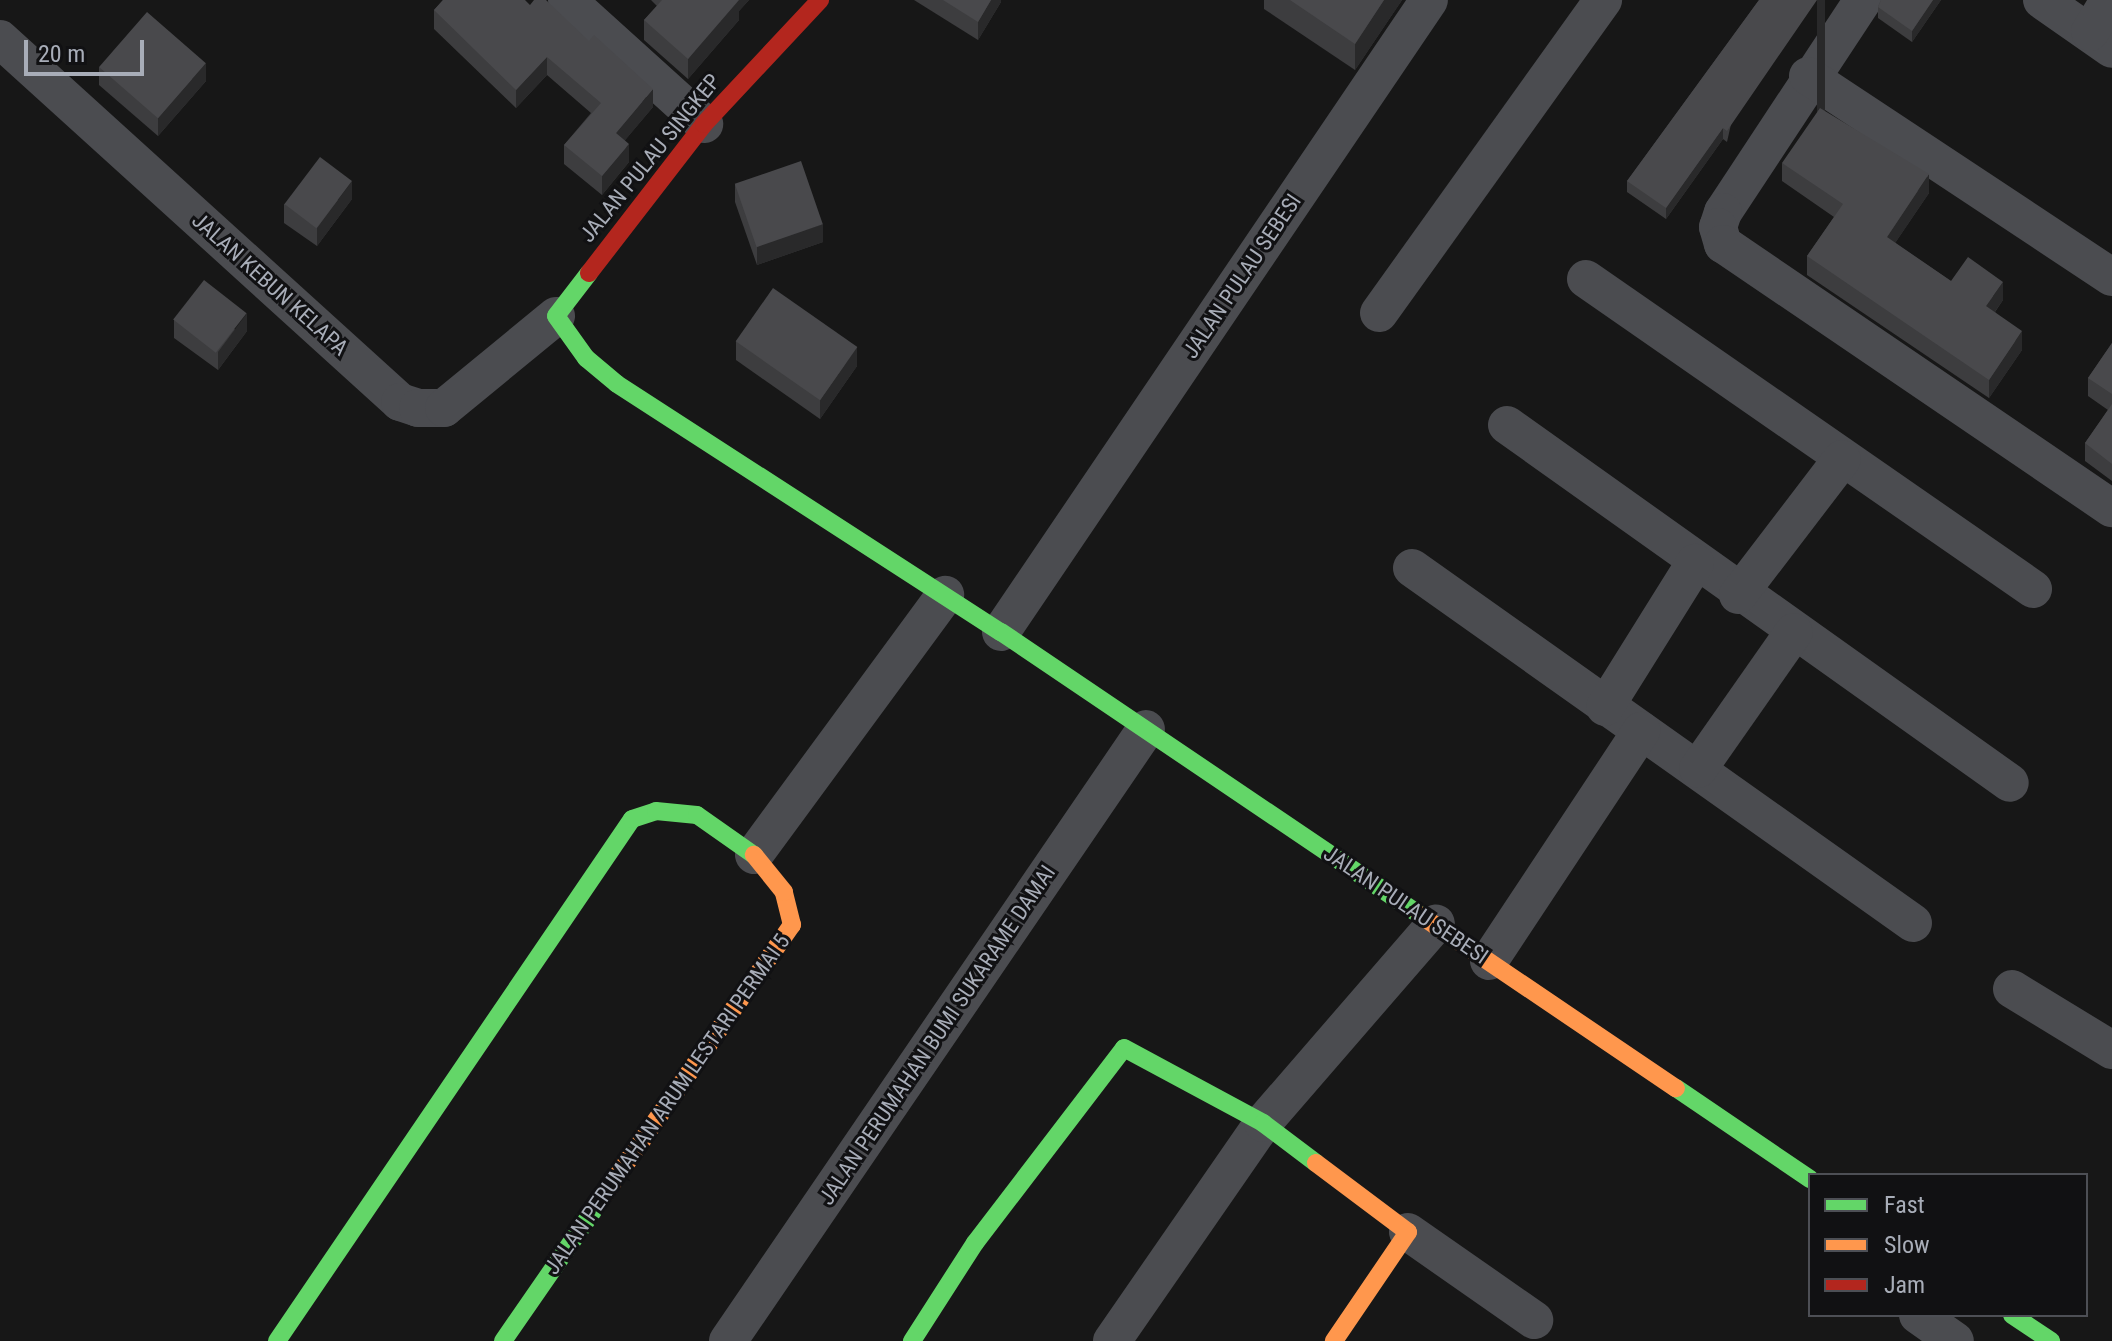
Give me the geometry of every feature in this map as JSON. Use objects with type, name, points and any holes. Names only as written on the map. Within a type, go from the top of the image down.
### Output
[{"type":"street","points":[[567,0],[704,124]]},
{"type":"street","name":"JALAN PULAU SINGKEP","points":[[556,316],[704,124],[820,0]]},
{"type":"street","name":"JALAN PULAU SEBESI","points":[[1001,632],[1429,0]]},
{"type":"street","points":[[1379,313],[1603,0]]},
{"type":"street","points":[[1863,0],[1808,76],[1723,212],[1718,227],[1723,244],[2112,508]]},
{"type":"street","points":[[2042,0],[2103,27]]},
{"type":"street","name":"JALAN KEBUN KELAPA","points":[[0,39],[400,402],[418,408],[444,408],[556,316]]},
{"type":"street","points":[[1808,76],[2112,277]]},
{"type":"street","points":[[1586,279],[1842,459],[1870,472],[2033,589]]},
{"type":"street","name":"JALAN PULAU SEBESI","points":[[556,316],[599,371],[1001,632],[1436,923],[1808,1178]]},
{"type":"street","points":[[1507,425],[1738,595],[2010,783]]},
{"type":"street","points":[[1738,595],[1842,459]]},
{"type":"street","points":[[1605,707],[1695,563]]},
{"type":"street","points":[[1412,568],[1913,923]]},
{"type":"street","points":[[754,855],[945,595]]},
{"type":"street","points":[[1698,769],[1794,632]]},
{"type":"street","name":"JALAN PERUMAHAN BUMI SUKARAME DAMAI","points":[[728,1341],[1146,729]]},
{"type":"street","points":[[1489,961],[1641,731]]},
{"type":"street","name":"JALAN PERUMAHAN ARUM LESTARI PERMAI 5","points":[[277,1341],[632,819],[656,811],[697,815],[754,855],[784,892],[792,925],[503,1341]]},
{"type":"street","points":[[1112,1341],[1263,1123],[1436,923]]},
{"type":"street","points":[[2012,989],[2112,1050]]},
{"type":"street","points":[[912,1341],[975,1243],[1120,1050],[1130,1048],[1263,1123],[1408,1232],[1534,1320]]},
{"type":"street","points":[[1334,1341],[1408,1232]]},
{"type":"street","points":[[1921,1317],[1955,1341]]},
{"type":"building","points":[[443,0],[525,0],[530,5],[534,0],[546,0],[589,41],[594,35],[653,89],[616,133],[629,144],[602,176],[564,145],[601,103],[547,57],[516,90],[434,10]]},
{"type":"building","points":[[662,0],[739,0],[688,59],[644,20]]},
{"type":"building","points":[[943,0],[991,0],[978,22]]},
{"type":"building","points":[[1290,0],[1384,0],[1355,44]]},
{"type":"building","points":[[1759,0],[1817,0],[1727,131],[1723,128],[1666,208],[1627,181]]},
{"type":"building","points":[[1881,0],[1933,0],[1912,31],[1878,7]]},
{"type":"building","points":[[147,12],[206,63],[158,118],[99,67]]},
{"type":"building","points":[[1820,108],[1929,174],[1887,237],[1951,281],[1968,257],[2003,282],[1986,306],[2022,331],[1989,380],[1807,256],[1843,204],[1782,163]]},
{"type":"building","points":[[320,157],[352,181],[316,228],[284,204]]},
{"type":"building","points":[[801,161],[823,224],[757,247],[735,184]]},
{"type":"building","points":[[204,280],[247,313],[216,353],[173,319]]},
{"type":"building","points":[[773,288],[857,347],[820,400],[736,341]]},
{"type":"building","points":[[2112,343],[2112,394],[2088,378]]},
{"type":"building","points":[[2112,404],[2112,464],[2085,443]]},
{"type":"traffic: fast","points":[[589,273],[556,316],[586,358],[617,384],[1001,632],[1420,915]]},
{"type":"traffic: fast","points":[[277,1341],[632,819],[656,811],[697,815],[754,855]]},
{"type":"traffic: fast","points":[[912,1341],[975,1243],[1124,1048],[1263,1123],[1316,1163]]},
{"type":"traffic: fast","points":[[1676,1088],[1808,1178]]},
{"type":"traffic: fast","points":[[503,1341],[602,1198]]},
{"type":"traffic: fast","points":[[2015,1317],[2051,1341]]},
{"type":"traffic: slow","points":[[602,1198],[792,925],[784,892],[754,855]]},
{"type":"traffic: slow","points":[[1420,915],[1676,1088]]},
{"type":"traffic: slow","points":[[1316,1163],[1408,1232],[1334,1341]]},
{"type":"traffic: jam","points":[[589,273],[704,124],[820,0]]}]
